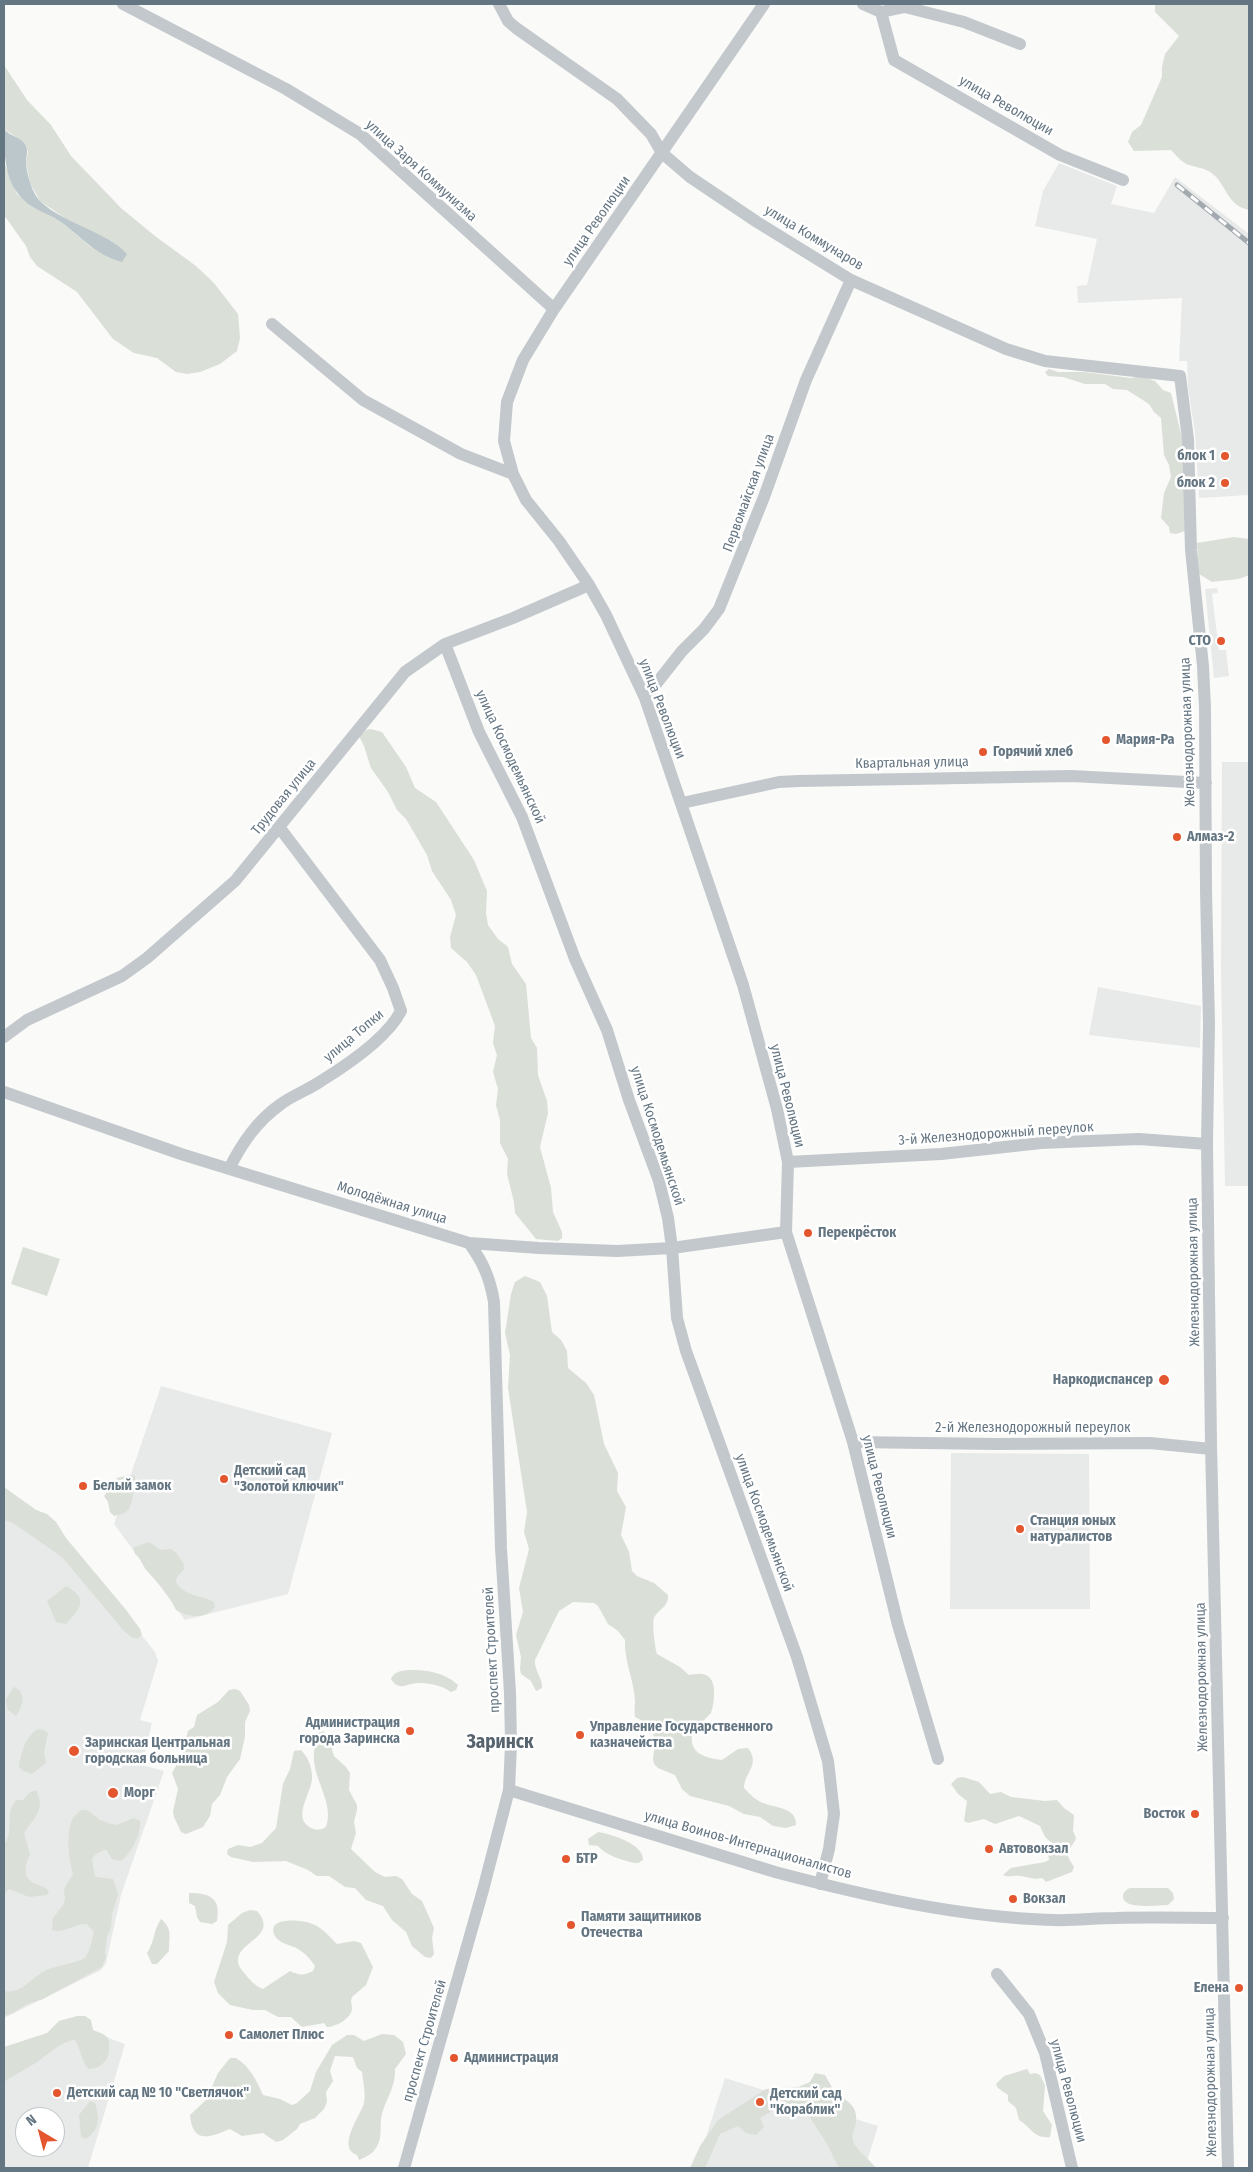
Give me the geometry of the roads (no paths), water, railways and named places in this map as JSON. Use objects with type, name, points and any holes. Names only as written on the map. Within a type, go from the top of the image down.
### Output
[{"type":"street","name":"улица Заря Коммунизма","points":[[123,4],[286,89],[360,134],[554,309]]},
{"type":"street","name":"улица Коммунаров","points":[[499,4],[508,21],[516,28],[617,99],[651,134],[662,153],[690,177],[851,280],[1006,349],[1045,361],[1180,376]]},
{"type":"street","name":"улица Революции","points":[[764,4],[554,309],[523,360],[507,402],[504,441],[512,474],[526,500],[559,541],[589,585],[606,615],[646,698],[743,985],[777,1109],[788,1162],[786,1232],[854,1442],[893,1608],[938,1759]]},
{"type":"street","points":[[863,4],[881,12],[905,7],[964,22],[1020,44]]},
{"type":"street","name":"улица Революции","points":[[881,12],[894,60],[1060,155],[1123,180]]},
{"type":"street","name":"Первомайская улица","points":[[646,698],[682,651],[704,629],[719,609],[761,506],[806,380],[851,280]]},
{"type":"street","points":[[272,324],[363,400],[460,454],[512,474]]},
{"type":"street","name":"Железнодорожная улица","points":[[1180,376],[1188,448],[1191,550],[1203,666],[1210,1039],[1207,1144],[1212,1449],[1228,2168]]},
{"type":"street","name":"Трудовая улица","points":[[4,1037],[27,1020],[122,976],[148,958],[235,881],[405,672],[444,644],[513,618],[589,585]]},
{"type":"street","name":"улица Космодемьянской","points":[[444,644],[479,732],[522,817],[575,959],[607,1030],[629,1100],[659,1181],[668,1218],[672,1248],[677,1318],[686,1351],[797,1657],[828,1762],[834,1814],[829,1849],[820,1884]]},
{"type":"street","name":"Квартальная улица","points":[[682,803],[779,782],[799,781],[1071,776],[1206,783]]},
{"type":"street","name":"улица Топки","points":[[229,1169],[244,1140],[261,1120],[282,1103],[321,1082],[364,1050],[394,1023],[401,1011],[380,960],[279,827]]},
{"type":"street","name":"Молодёжная улица","points":[[4,1092],[181,1154],[469,1243],[617,1251],[672,1248],[786,1232]]},
{"type":"street","name":"3-й Железнодорожный переулок","points":[[788,1162],[941,1154],[1041,1143],[1139,1139],[1207,1144]]},
{"type":"street","name":"проспект Строителей","points":[[404,2168],[478,1908],[509,1790],[511,1744],[510,1693],[501,1548],[494,1302],[490,1279],[478,1255],[469,1243]]},
{"type":"street","name":"2-й Железнодорожный переулок","points":[[854,1442],[996,1444],[1150,1443],[1212,1449]]},
{"type":"street","name":"улица Воинов-Интернационалистов","points":[[509,1790],[820,1884],[924,1906],[1003,1917],[1053,1920],[1223,1918]]},
{"type":"street","name":"улица Революции","points":[[997,1974],[1029,2014],[1045,2054],[1072,2168]]},
{"type":"railway","points":[[1177,185],[1249,243]]},
{"type":"place","name":"блок 1","points":[[1225,456]]},
{"type":"place","name":"блок 2","points":[[1225,483]]},
{"type":"place","name":"СТО","points":[[1221,641]]},
{"type":"place","name":"Мария-Ра","points":[[1106,740]]},
{"type":"place","name":"Горячий хлеб","points":[[983,752]]},
{"type":"place","name":"Алмаз-2","points":[[1177,837]]},
{"type":"place","name":"Перекрёсток","points":[[808,1233]]},
{"type":"place","name":"Наркодиспансер","points":[[1164,1380]]},
{"type":"place","name":"Детский сад \"Золотой ключик\"","points":[[224,1479]]},
{"type":"place","name":"Белый замок","points":[[83,1486]]},
{"type":"place","name":"Станция юных натуралистов","points":[[1020,1529]]},
{"type":"place","name":"Администрация города Заринска","points":[[410,1731]]},
{"type":"place","name":"Управление Государственного казначейства","points":[[580,1735]]},
{"type":"place","name":"Заринская Центральная городская больница","points":[[74,1751]]},
{"type":"place","name":"Морг","points":[[113,1793]]},
{"type":"place","name":"Восток","points":[[1195,1814]]},
{"type":"place","name":"Автовокзал","points":[[989,1849]]},
{"type":"place","name":"БТР","points":[[566,1859]]},
{"type":"place","name":"Вокзал","points":[[1013,1899]]},
{"type":"place","name":"Памяти защитников Отечества","points":[[571,1925]]},
{"type":"place","name":"Елена","points":[[1239,1988]]},
{"type":"place","name":"Самолет Плюс","points":[[229,2035]]},
{"type":"place","name":"Администрация","points":[[454,2058]]},
{"type":"place","name":"Детский сад № 10 \"Светлячок\"","points":[[57,2093]]},
{"type":"place","name":"Детский сад \"Кораблик\"","points":[[760,2102]]},
{"type":"district","name":"Заринск","points":[[500,1743]]}]
